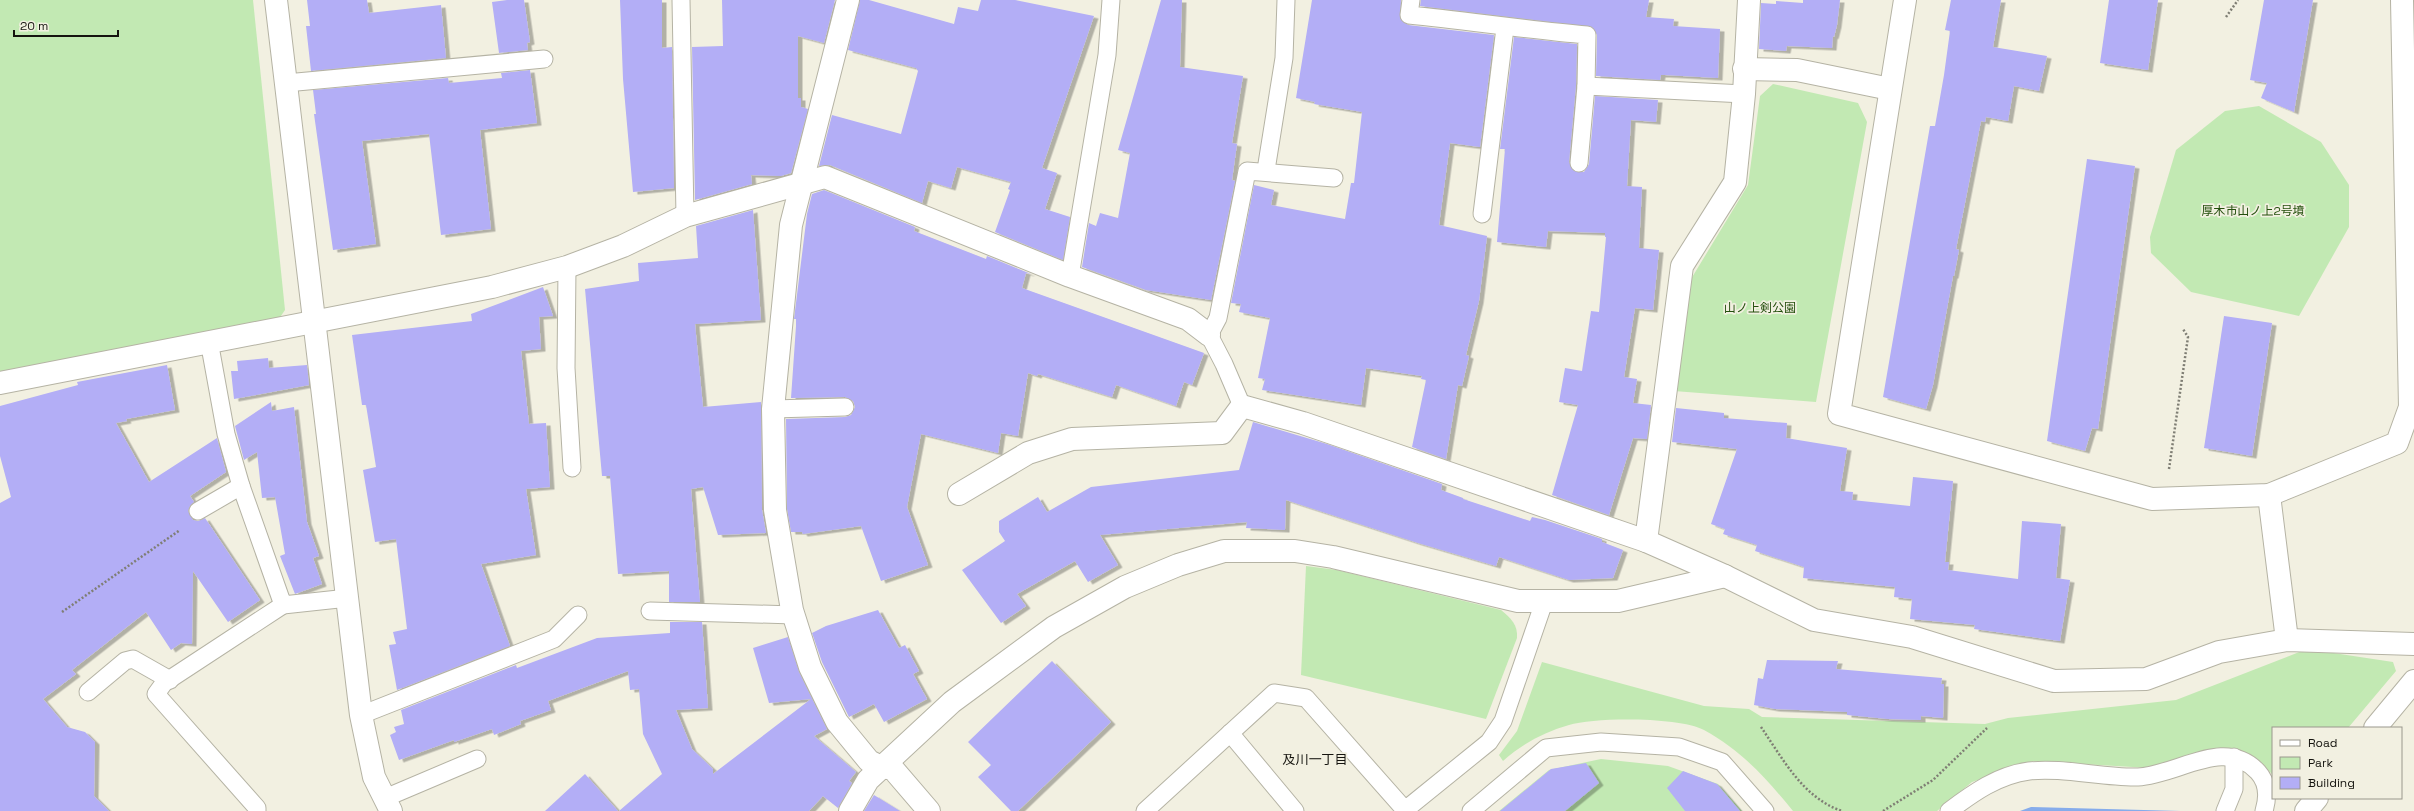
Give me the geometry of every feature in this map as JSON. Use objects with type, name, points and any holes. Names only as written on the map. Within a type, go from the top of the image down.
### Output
[{"type":"street","points":[[276,0],[361,715],[374,777],[388,804]]},
{"type":"street","points":[[848,0],[791,225],[773,409],[775,510],[794,615],[810,667],[837,722],[869,761],[881,767],[893,769],[929,811]]},
{"type":"street","points":[[1646,541],[1682,266],[1736,182],[1744,94],[1744,69],[1749,0]]},
{"type":"street","points":[[1904,0],[1839,414],[2152,499],[2269,495],[2397,443],[2410,407],[2402,0]]},
{"type":"street","points":[[1744,69],[1797,70],[1890,89]]},
{"type":"street","points":[[0,383],[492,287],[567,267],[623,246],[685,216],[825,177],[1070,276],[1188,319],[1209,336]]},
{"type":"street","points":[[959,494],[1028,453],[1072,439],[1222,433],[1242,406],[1304,423],[1646,541],[1725,576],[1814,620],[1912,637],[2054,681],[2146,679],[2219,652],[2287,640],[2414,644]]},
{"type":"street","points":[[2269,495],[2287,640]]},
{"type":"street","points":[[850,811],[868,780],[952,702],[1054,627],[1125,587],[1178,565],[1224,551],[1295,551],[1333,557],[1518,601],[1618,601],[1725,576]]},
{"type":"street","points":[[2376,727],[2414,681]]},
{"type":"street","points":[[2306,811],[2316,799]]},
{"type":"lane","points":[[681,0],[685,216]]},
{"type":"lane","points":[[1070,276],[1108,56],[1111,0]]},
{"type":"lane","points":[[1266,170],[1284,58],[1286,0]]},
{"type":"lane","points":[[1411,0],[1410,15],[1490,24],[1505,28],[1587,35],[1586,86],[1579,163]]},
{"type":"lane","points":[[1482,214],[1505,28]]},
{"type":"lane","points":[[286,83],[544,59]]},
{"type":"lane","points":[[1586,86],[1744,94]]},
{"type":"lane","points":[[1242,406],[1224,364],[1209,336],[1218,318],[1248,171],[1266,170],[1334,178]]},
{"type":"lane","points":[[567,267],[566,368],[572,468]]},
{"type":"lane","points":[[209,341],[226,434],[241,486],[283,605]]},
{"type":"lane","points":[[773,409],[845,407]]},
{"type":"lane","points":[[198,511],[241,486]]},
{"type":"lane","points":[[257,811],[258,808],[156,694],[170,680],[283,605],[348,598]]},
{"type":"lane","points":[[1145,811],[1274,694],[1306,698],[1404,810],[1489,742],[1503,721],[1544,602]]},
{"type":"lane","points":[[650,611],[794,615]]},
{"type":"lane","points":[[361,715],[554,639],[578,615]]},
{"type":"lane","points":[[88,692],[125,661],[133,659],[170,680]]},
{"type":"lane","points":[[1230,733],[1295,811]]},
{"type":"lane","points":[[1471,811],[1546,748],[1602,742],[1679,747],[1722,762],[1765,811]]},
{"type":"lane","points":[[1949,811],[1978,789],[2005,777],[2029,771],[2138,776],[2156,774],[2216,756],[2234,757],[2249,762],[2262,776],[2268,797],[2264,811]]},
{"type":"lane","points":[[2225,811],[2234,789],[2234,757]]},
{"type":"lane","points":[[388,804],[477,759]]},
{"type":"path","points":[[2226,17],[2238,0]]},
{"type":"path","points":[[2165,499],[2188,337],[2183,329]]},
{"type":"path","points":[[62,612],[191,522],[198,511]]},
{"type":"path","points":[[1761,727],[1799,782],[1826,806],[1842,811]]},
{"type":"path","points":[[1883,811],[1933,780],[1987,728]]},
{"type":"green space","points":[[0,0],[253,0],[285,310],[276,323],[0,374]]},
{"type":"green space","name":"山ノ上剣公園","points":[[1773,84],[1858,103],[1867,122],[1816,402],[1674,391],[1691,279],[1748,185],[1760,96]]},
{"type":"green space","name":"厚木市山ノ上2号墳","points":[[2259,106],[2321,142],[2349,185],[2349,227],[2299,316],[2191,292],[2151,253],[2150,237],[2176,150],[2225,111]]},
{"type":"green space","points":[[1306,566],[1337,570],[1501,610],[1505,613],[1515,626],[1517,638],[1486,719],[1301,675]]},
{"type":"green space","points":[[2307,649],[2393,662],[2396,671],[2349,727],[2272,727],[2272,774],[2258,760],[2237,750],[2149,768],[2033,761],[1972,782],[1937,811],[1793,811],[1763,776],[1742,756],[1718,738],[1704,730],[1676,723],[1637,720],[1581,722],[1542,735],[1518,749],[1503,761],[1499,755],[1517,731],[1542,662],[1704,706],[1749,709],[1762,717],[1985,724],[2008,718],[2176,700]]},
{"type":"green space","points":[[1601,759],[1668,766],[1718,784],[1742,811],[1499,811],[1549,770]]},
{"type":"water","points":[[2031,807],[2181,811],[2020,811]]},
{"type":"building","points":[[307,0],[367,0],[369,13],[441,5],[446,58],[311,71],[306,26],[310,26]]},
{"type":"building","points":[[524,0],[530,42],[527,43],[528,50],[499,53],[492,2]]},
{"type":"building","points":[[620,0],[662,0],[662,48],[672,47],[674,188],[633,192],[623,79]]},
{"type":"building","points":[[722,0],[835,0],[824,43],[798,36],[798,98],[801,98],[801,107],[808,109],[791,173],[781,176],[751,175],[752,184],[695,200],[692,47],[723,46]]},
{"type":"building","points":[[860,0],[869,0],[954,24],[958,7],[978,11],[981,0],[1015,0],[1094,16],[1042,168],[1057,173],[1045,209],[1070,217],[1063,260],[995,232],[1010,190],[1008,189],[1011,182],[957,167],[951,188],[928,181],[922,203],[830,165],[819,166],[832,115],[901,134],[918,71],[916,68],[848,50]]},
{"type":"building","points":[[1161,0],[1182,0],[1180,67],[1243,76],[1232,143],[1237,144],[1232,180],[1235,181],[1211,300],[1146,290],[1082,267],[1089,223],[1096,226],[1100,213],[1118,218],[1130,153],[1118,150]]},
{"type":"building","points":[[1312,0],[1401,0],[1400,19],[1408,25],[1494,35],[1480,147],[1450,143],[1439,225],[1487,236],[1479,301],[1466,355],[1469,356],[1462,386],[1458,385],[1446,459],[1412,447],[1426,380],[1421,379],[1422,376],[1366,368],[1361,405],[1262,390],[1265,379],[1258,378],[1270,318],[1239,312],[1241,304],[1231,303],[1254,185],[1274,190],[1271,205],[1345,219],[1351,183],[1354,183],[1362,112],[1314,104],[1315,102],[1296,98]]},
{"type":"building","points":[[1421,0],[1649,0],[1646,17],[1674,19],[1673,26],[1720,29],[1718,78],[1661,75],[1660,80],[1596,76],[1597,35],[1592,27],[1420,6]]},
{"type":"building","points":[[1803,0],[1840,0],[1832,48],[1787,46],[1786,51],[1759,49],[1761,3],[1776,4],[1776,1],[1803,3]]},
{"type":"building","points":[[1951,0],[2001,0],[1993,47],[2047,56],[2039,91],[2014,86],[2008,121],[1986,117],[1985,122],[1981,121],[1956,249],[1959,250],[1933,385],[1926,409],[1883,397],[1930,126],[1935,126],[1944,75],[1950,31],[1945,30]]},
{"type":"building","points":[[2109,0],[2158,0],[2148,70],[2100,63]]},
{"type":"building","points":[[2264,0],[2313,0],[2294,112],[2261,98],[2267,83],[2250,80]]},
{"type":"building","points":[[1514,37],[1577,44],[1576,85],[1569,162],[1574,171],[1584,172],[1589,164],[1595,96],[1658,100],[1656,122],[1631,120],[1627,186],[1642,187],[1639,248],[1659,250],[1653,310],[1635,308],[1624,377],[1637,379],[1633,403],[1651,405],[1647,439],[1633,438],[1609,515],[1552,495],[1578,405],[1559,402],[1565,368],[1582,371],[1591,311],[1599,312],[1606,237],[1605,233],[1548,231],[1546,247],[1497,242],[1505,149],[1500,149]]},
{"type":"building","points":[[530,70],[537,123],[480,130],[491,229],[441,235],[429,134],[362,141],[376,244],[333,250],[314,114],[316,114],[313,90],[448,78],[449,83],[502,78],[501,73]]},
{"type":"building","points":[[2087,159],[2135,166],[2098,429],[2092,428],[2085,451],[2047,441]]},
{"type":"building","points":[[824,190],[915,227],[914,231],[986,259],[987,256],[1031,274],[1026,273],[1022,288],[1204,353],[1192,385],[1184,382],[1176,406],[1116,385],[1112,397],[1038,374],[1037,376],[1028,373],[1018,436],[1001,433],[998,453],[921,434],[907,507],[928,565],[881,581],[861,526],[803,534],[802,532],[791,532],[787,509],[786,419],[845,417],[851,415],[855,407],[853,401],[845,397],[791,398],[796,326],[796,319],[794,319],[807,214],[812,194]]},
{"type":"building","points":[[753,210],[761,320],[695,324],[703,407],[761,402],[762,510],[766,533],[718,535],[703,487],[691,489],[700,602],[669,602],[669,571],[618,574],[610,476],[602,476],[585,289],[639,281],[638,263],[698,258],[696,226]]},
{"type":"building","points":[[543,287],[553,316],[539,317],[541,349],[521,351],[529,424],[546,423],[550,487],[526,489],[536,555],[481,564],[510,646],[397,690],[389,645],[396,644],[393,632],[407,629],[396,539],[375,542],[363,470],[376,467],[366,405],[362,405],[352,335],[472,321],[471,314]]},
{"type":"building","points":[[2224,316],[2272,323],[2252,456],[2204,448]]},
{"type":"building","points":[[268,358],[269,368],[307,365],[309,385],[234,399],[231,371],[238,371],[237,361]]},
{"type":"building","points":[[167,365],[175,410],[126,419],[127,421],[116,423],[149,482],[217,438],[226,472],[190,496],[194,502],[188,511],[193,520],[198,521],[205,518],[260,600],[228,622],[193,571],[192,644],[181,643],[171,650],[146,612],[72,670],[76,674],[43,699],[67,727],[85,732],[95,742],[94,796],[109,811],[0,811],[0,503],[11,497],[0,456],[0,406],[78,385],[77,382]]},
{"type":"building","points":[[271,402],[272,411],[294,407],[307,522],[319,556],[313,558],[322,584],[295,594],[280,556],[285,554],[275,497],[262,498],[257,452],[244,460],[235,426]]},
{"type":"building","points":[[1676,408],[1724,413],[1724,418],[1787,423],[1786,438],[1847,448],[1840,491],[1853,492],[1852,500],[1910,506],[1913,477],[1953,481],[1945,562],[1949,562],[1948,570],[2018,579],[2022,521],[2061,524],[2056,578],[2070,580],[2060,641],[1974,629],[1975,625],[1910,619],[1912,599],[1894,597],[1895,587],[1803,578],[1804,567],[1755,551],[1757,545],[1723,534],[1725,529],[1711,524],[1737,449],[1672,442]]},
{"type":"building","points":[[1253,422],[1327,444],[1442,484],[1441,490],[1463,499],[1530,521],[1532,517],[1545,520],[1602,539],[1602,542],[1623,550],[1613,578],[1569,580],[1499,557],[1496,566],[1418,543],[1286,500],[1285,530],[1246,528],[1247,522],[1100,535],[1118,565],[1088,582],[1075,561],[1017,594],[1026,606],[1001,623],[962,570],[1005,541],[999,532],[999,521],[1038,497],[1047,512],[1091,487],[1239,470]]},
{"type":"building","points":[[878,610],[899,648],[905,645],[919,671],[913,674],[927,699],[884,722],[874,704],[849,717],[822,662],[812,633],[826,626]]},
{"type":"building","points":[[670,622],[702,622],[708,708],[676,710],[692,749],[713,769],[713,774],[811,699],[769,703],[753,648],[788,637],[799,672],[827,729],[814,736],[856,772],[849,781],[852,783],[838,808],[823,796],[809,811],[619,811],[662,774],[643,734],[639,689],[630,690],[628,671],[548,701],[551,710],[520,721],[521,724],[494,735],[492,729],[454,742],[454,740],[399,760],[390,735],[396,732],[394,727],[404,724],[401,710],[516,665],[517,668],[597,638],[670,633]]},
{"type":"building","points":[[1767,660],[1838,661],[1836,669],[1942,678],[1941,684],[1944,684],[1943,718],[1921,716],[1921,720],[1888,719],[1847,715],[1847,712],[1775,709],[1754,705],[1758,678],[1763,679]]},
{"type":"building","points":[[1052,661],[1111,722],[1018,811],[1011,811],[978,777],[991,765],[968,742]]},
{"type":"building","points":[[1586,763],[1599,783],[1565,811],[1500,811],[1551,769]]},
{"type":"building","points":[[1683,771],[1717,784],[1740,811],[1685,811],[1667,788]]},
{"type":"building","points":[[585,774],[618,811],[545,811]]},
{"type":"building","points":[[874,795],[900,811],[864,811]]},
{"type":"district","name":"及川一丁目","points":[[1315,759]]}]
